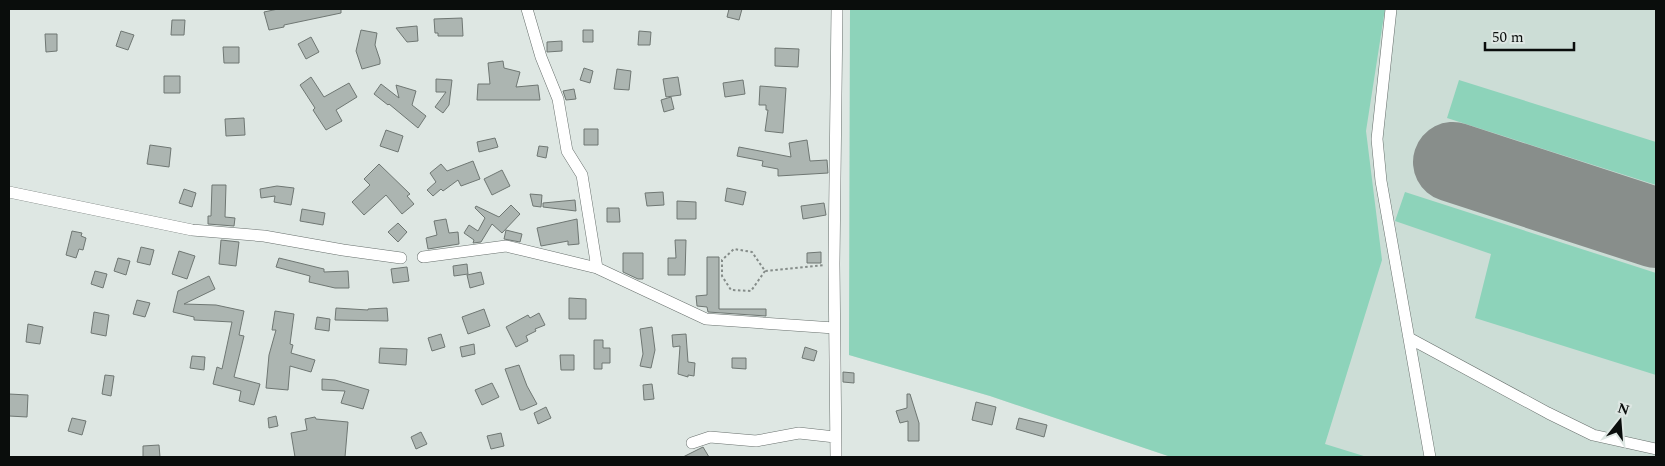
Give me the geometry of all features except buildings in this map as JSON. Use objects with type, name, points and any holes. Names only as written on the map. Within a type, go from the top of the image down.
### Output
[{"type":"street","points":[[527,9],[541,57],[558,99],[567,151],[582,175],[596,268]]},
{"type":"street","points":[[836,457],[834,264],[837,9]]},
{"type":"street","points":[[1391,9],[1377,139],[1382,188],[1430,457]]},
{"type":"street","points":[[9,192],[192,230],[264,236],[401,258]]},
{"type":"street","points":[[423,257],[506,246],[596,268],[706,319],[834,328]]},
{"type":"street","points":[[1410,338],[1548,413],[1593,435],[1656,449]]},
{"type":"street","points":[[692,443],[710,437],[756,441],[799,433],[835,437]]},
{"type":"path","points":[[765,271],[752,252],[734,249],[722,260],[722,276],[731,290],[751,291],[765,271],[834,264]]},
{"type":"shaded area","points":[[850,9],[1656,9],[1656,457],[1171,457],[990,396],[849,355]]},
{"type":"green space","points":[[850,9],[1385,9],[1366,131],[1382,260],[1325,444],[1367,457],[1171,457],[990,396],[849,355]]},
{"type":"green space","points":[[1459,80],[1656,142],[1656,185],[1447,118]]},
{"type":"green space","points":[[1405,192],[1656,273],[1656,375],[1475,318],[1491,254],[1395,221]]},
{"type":"runway","points":[[1453,162],[1656,228]]}]
